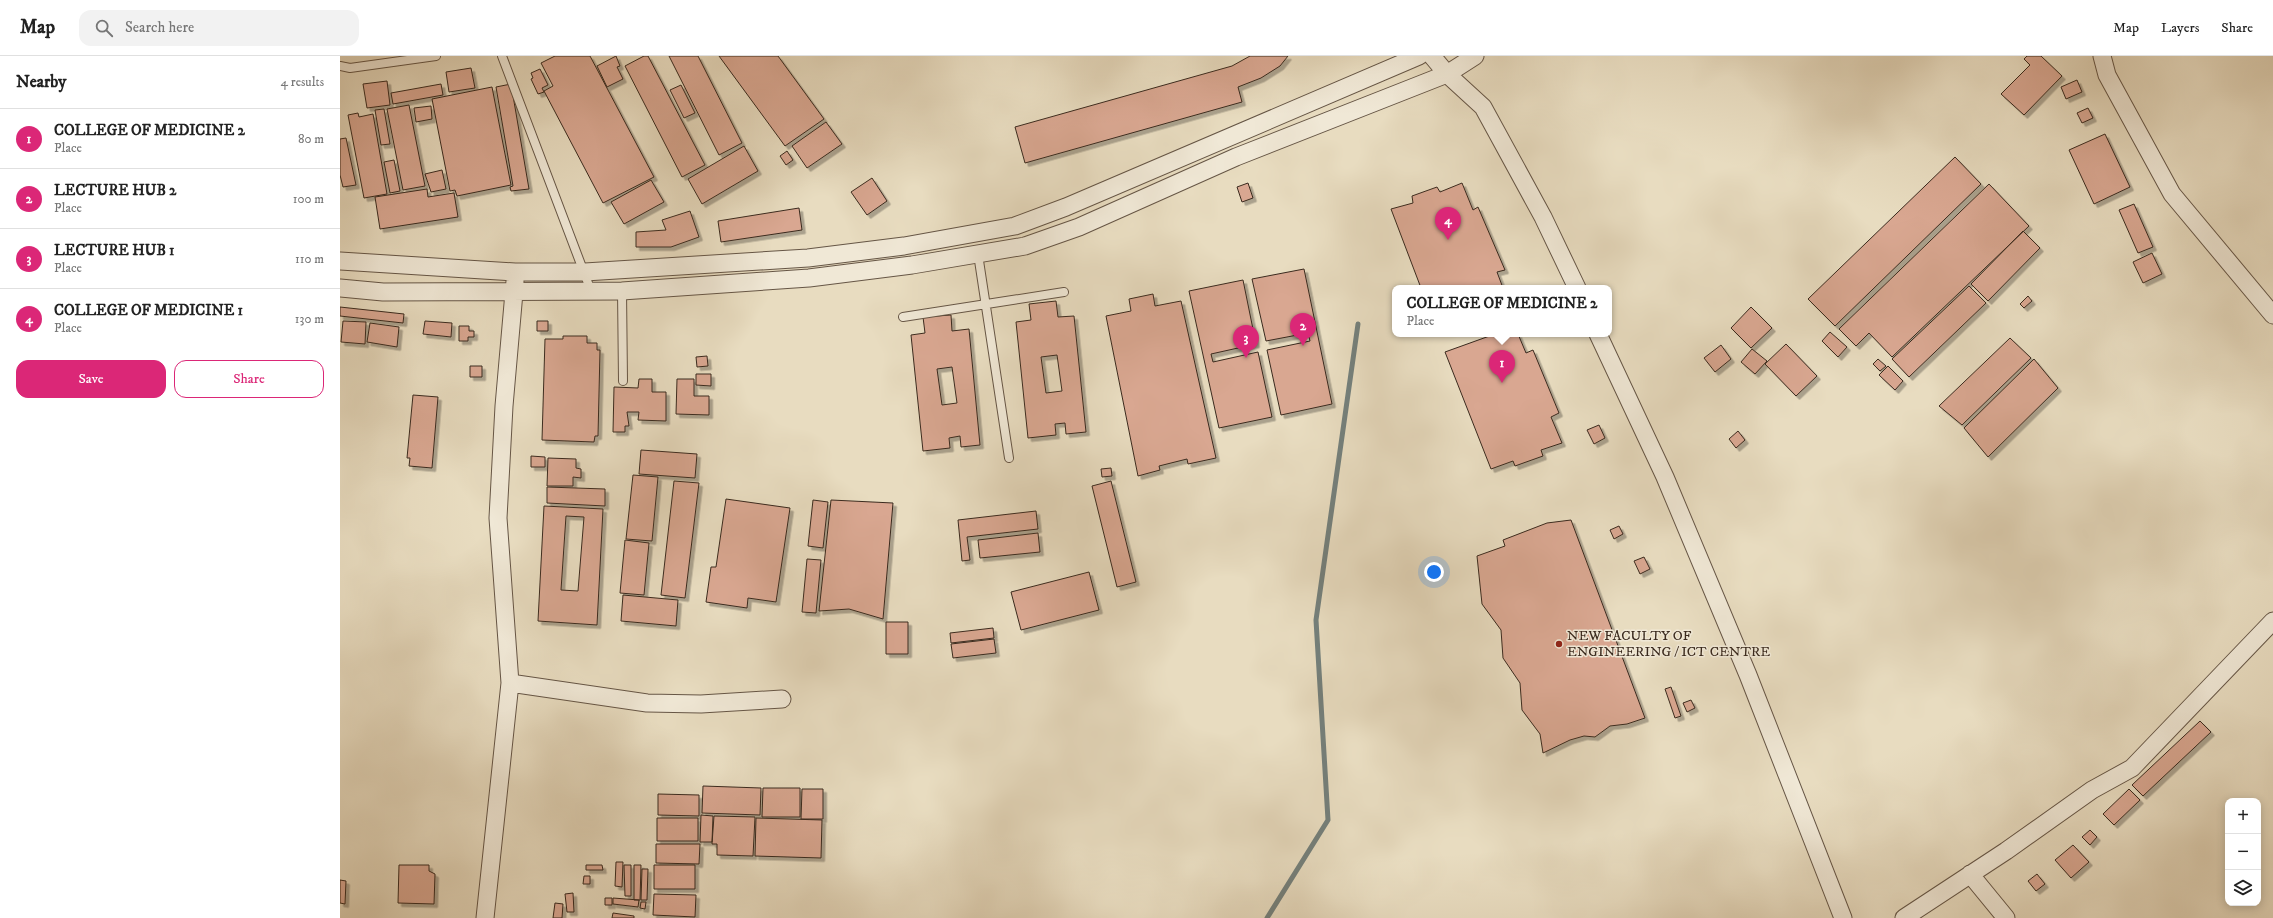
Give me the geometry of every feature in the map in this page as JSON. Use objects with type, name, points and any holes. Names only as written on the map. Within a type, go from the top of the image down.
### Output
[{"type":"street","points":[[340,261],[515,272],[585,272],[808,258],[934,240],[1014,226],[1066,207],[1419,56]]},
{"type":"street","points":[[1432,56],[1447,74],[1483,107],[1543,217],[1576,285]]},
{"type":"street","points":[[340,288],[383,292],[622,291],[809,278],[938,261],[1025,246],[1079,227],[1236,157],[1447,74],[1474,56]]},
{"type":"street","points":[[2102,56],[2107,75],[2172,194],[2273,315]]},
{"type":"street","points":[[934,240],[938,261]]},
{"type":"street","points":[[485,918],[510,683],[498,518],[504,406],[515,291],[515,272]]},
{"type":"street","points":[[1599,337],[1665,477],[1748,675],[1843,918]]},
{"type":"street","points":[[1904,918],[2092,790],[2132,768],[2273,621]]},
{"type":"street","points":[[510,683],[647,703],[701,704],[782,699]]},
{"type":"street","points":[[1970,874],[2006,918]]},
{"type":"lane","points":[[340,66],[350,68],[436,56]]},
{"type":"lane","points":[[502,56],[591,291]]},
{"type":"lane","points":[[978,254],[1009,458]]},
{"type":"lane","points":[[622,291],[623,381]]},
{"type":"lane","points":[[903,317],[1064,292]]},
{"type":"building","points":[[555,56],[590,56],[654,177],[603,203],[544,91],[553,86],[541,63]]},
{"type":"building","points":[[616,56],[620,66],[617,67],[623,79],[607,87],[597,66]]},
{"type":"building","points":[[644,56],[648,56],[705,165],[682,177],[625,66]]},
{"type":"building","points":[[669,56],[698,56],[742,143],[719,155]]},
{"type":"building","points":[[719,56],[778,56],[824,119],[785,146]]},
{"type":"building","points":[[1250,56],[1288,56],[1280,66],[1261,78],[1238,87],[1242,102],[1025,163],[1015,127],[1232,66]]},
{"type":"building","points":[[2027,56],[2041,56],[2062,76],[2024,115],[2001,94],[2030,65],[2024,59]]},
{"type":"building","points":[[471,68],[475,88],[449,92],[446,72]]},
{"type":"building","points":[[540,69],[548,85],[542,88],[544,92],[538,94],[531,79],[533,78],[531,73]]},
{"type":"building","points":[[2077,80],[2082,92],[2066,99],[2061,87]]},
{"type":"building","points":[[387,81],[390,105],[367,108],[363,84]]},
{"type":"building","points":[[441,84],[443,95],[393,104],[391,93]]},
{"type":"building","points":[[511,84],[529,189],[511,191],[510,187],[513,186],[496,87]]},
{"type":"building","points":[[681,85],[695,113],[684,118],[670,90]]},
{"type":"building","points":[[492,87],[511,185],[457,196],[455,190],[450,191],[432,99]]},
{"type":"building","points":[[409,105],[425,186],[403,190],[387,109]]},
{"type":"building","points":[[431,106],[432,119],[416,122],[414,108]]},
{"type":"building","points":[[2088,108],[2093,118],[2082,123],[2077,113]]},
{"type":"building","points":[[384,109],[390,144],[381,145],[375,110]]},
{"type":"building","points":[[358,113],[359,117],[373,114],[387,194],[364,198],[348,115]]},
{"type":"building","points":[[826,122],[842,144],[807,168],[792,146]]},
{"type":"building","points":[[2105,134],[2130,187],[2094,204],[2069,150]]},
{"type":"building","points":[[346,138],[356,185],[343,187],[340,175],[340,139]]},
{"type":"building","points":[[744,146],[758,171],[702,204],[688,179]]},
{"type":"building","points":[[787,151],[793,160],[786,165],[780,156]]},
{"type":"building","points":[[1955,157],[1981,184],[1835,326],[1808,299]]},
{"type":"building","points":[[394,160],[400,191],[390,193],[384,162]]},
{"type":"building","points":[[442,170],[446,189],[431,192],[425,174]]},
{"type":"building","points":[[872,178],[887,201],[867,215],[851,192]]},
{"type":"building","points":[[651,180],[664,202],[624,224],[611,202]]},
{"type":"building","points":[[1248,183],[1253,198],[1242,202],[1237,187]]},
{"type":"building","points":[[1462,183],[1473,210],[1478,207],[1505,270],[1497,272],[1502,285],[1420,285],[1391,209],[1413,203],[1412,196],[1437,187],[1440,192]]},
{"type":"building","points":[[1989,184],[2029,226],[1892,357],[1869,333],[1856,346],[1839,329]]},
{"type":"building","points":[[427,189],[428,197],[454,193],[458,217],[380,229],[375,197]]},
{"type":"building","points":[[2134,204],[2153,247],[2138,253],[2119,210]]},
{"type":"building","points":[[799,208],[802,230],[721,242],[718,221]]},
{"type":"building","points":[[690,211],[699,237],[671,247],[636,247],[636,232],[666,230],[662,220]]},
{"type":"building","points":[[2023,231],[2040,248],[1988,301],[1971,284]]},
{"type":"building","points":[[2152,253],[2162,274],[2143,283],[2133,262]]},
{"type":"building","points":[[1304,269],[1332,404],[1281,415],[1267,350],[1310,341],[1308,333],[1266,341],[1252,279]]},
{"type":"building","points":[[1243,280],[1256,344],[1211,354],[1213,362],[1258,352],[1272,417],[1219,428],[1189,291]]},
{"type":"building","points":[[1969,286],[1986,303],[1909,377],[1892,359]]},
{"type":"building","points":[[1153,294],[1155,306],[1181,301],[1216,458],[1188,464],[1187,459],[1159,466],[1160,470],[1138,476],[1106,316],[1131,311],[1129,299]]},
{"type":"building","points":[[2028,296],[2032,301],[2024,308],[2020,304]]},
{"type":"building","points":[[1056,301],[1058,317],[1074,316],[1086,432],[1066,434],[1065,423],[1055,424],[1056,435],[1028,438],[1016,322],[1031,320],[1029,304]],"holes":[[[1057,355],[1062,391],[1046,393],[1041,357]]]},
{"type":"building","points":[[340,307],[404,314],[403,323],[340,316]]},
{"type":"building","points":[[1751,307],[1772,328],[1751,348],[1731,328]]},
{"type":"building","points":[[951,315],[952,331],[969,329],[980,445],[961,447],[960,436],[949,438],[950,448],[923,451],[911,335],[925,333],[923,317]],"holes":[[[952,367],[957,403],[942,405],[937,369]]]},
{"type":"building","points":[[343,321],[366,322],[365,344],[341,342]]},
{"type":"building","points":[[425,321],[452,323],[451,337],[423,334]]},
{"type":"building","points":[[537,321],[548,321],[548,331],[537,331]]},
{"type":"building","points":[[370,323],[399,327],[397,347],[367,342]]},
{"type":"building","points":[[459,326],[469,326],[469,331],[474,331],[474,337],[468,337],[468,341],[459,341]]},
{"type":"building","points":[[1830,332],[1847,347],[1838,357],[1822,341]]},
{"type":"building","points":[[563,336],[587,336],[587,343],[597,343],[597,350],[600,350],[598,436],[595,436],[594,442],[542,440],[545,339],[563,339]]},
{"type":"building","points":[[1487,337],[1519,337],[1526,353],[1533,350],[1559,413],[1551,417],[1562,443],[1541,450],[1543,456],[1515,466],[1513,461],[1491,469],[1445,352]]},
{"type":"building","points":[[2010,338],[2031,358],[1962,425],[1939,406]]},
{"type":"building","points":[[1786,344],[1817,376],[1796,396],[1765,364]]},
{"type":"building","points":[[1721,345],[1731,359],[1715,372],[1704,358]]},
{"type":"building","points":[[1752,349],[1767,361],[1755,374],[1741,362]]},
{"type":"building","points":[[707,356],[708,366],[697,367],[696,357]]},
{"type":"building","points":[[1878,359],[1886,366],[1880,371],[1873,364]]},
{"type":"building","points":[[2034,359],[2058,388],[1988,457],[1964,428]]},
{"type":"building","points":[[470,366],[482,366],[482,377],[470,377]]},
{"type":"building","points":[[1888,366],[1903,381],[1895,390],[1879,375]]},
{"type":"building","points":[[696,374],[711,374],[711,386],[696,385]]},
{"type":"building","points":[[639,379],[652,379],[652,392],[666,392],[666,421],[638,420],[639,412],[627,412],[629,426],[625,426],[625,432],[613,432],[614,387],[638,388]]},
{"type":"building","points":[[677,379],[694,379],[694,396],[709,396],[709,415],[676,414]]},
{"type":"building","points":[[413,395],[438,397],[432,468],[409,466],[410,458],[407,458]]},
{"type":"building","points":[[1599,425],[1605,438],[1594,444],[1587,430]]},
{"type":"building","points":[[1738,431],[1745,440],[1736,448],[1729,439]]},
{"type":"building","points":[[641,450],[697,454],[695,478],[639,474]]},
{"type":"building","points":[[531,456],[545,457],[545,467],[531,467]]},
{"type":"building","points":[[548,458],[576,459],[576,468],[581,469],[581,478],[573,477],[573,486],[547,486]]},
{"type":"building","points":[[1111,468],[1112,476],[1102,477],[1101,469]]},
{"type":"building","points":[[633,475],[658,477],[652,541],[626,539]]},
{"type":"building","points":[[674,481],[699,483],[685,598],[661,595]]},
{"type":"building","points":[[1111,481],[1136,582],[1117,587],[1092,486]]},
{"type":"building","points":[[547,487],[605,489],[605,506],[547,503]]},
{"type":"building","points":[[726,499],[790,508],[776,602],[748,598],[747,608],[706,602],[711,567],[716,567]]},
{"type":"building","points":[[813,500],[828,502],[823,548],[808,546]]},
{"type":"building","points":[[831,500],[893,503],[883,619],[849,609],[819,611]]},
{"type":"building","points":[[544,506],[603,509],[597,625],[538,621]],"holes":[[[566,516],[584,517],[578,591],[561,590]]]},
{"type":"building","points":[[1036,511],[1038,529],[967,537],[970,560],[962,561],[958,520]]},
{"type":"building","name":"NEW FACULTY OF ENGINEERING / ICT CENTRE","points":[[1571,520],[1645,718],[1627,724],[1610,726],[1595,737],[1584,736],[1570,740],[1543,753],[1540,734],[1522,710],[1520,683],[1503,658],[1501,630],[1482,604],[1477,556],[1505,546],[1503,540],[1547,523]]},
{"type":"building","points":[[1619,526],[1623,534],[1614,539],[1610,530]]},
{"type":"building","points":[[1038,533],[1040,552],[980,558],[978,540]]},
{"type":"building","points":[[625,540],[649,543],[644,595],[620,593]]},
{"type":"building","points":[[1644,557],[1650,569],[1640,574],[1634,561]]},
{"type":"building","points":[[807,559],[821,560],[816,613],[802,612]]},
{"type":"building","points":[[1089,572],[1099,610],[1021,630],[1011,592]]},
{"type":"building","points":[[623,595],[678,600],[676,626],[621,621]]},
{"type":"building","points":[[886,622],[908,622],[908,654],[886,654]]},
{"type":"building","points":[[993,628],[994,638],[951,643],[950,633]]},
{"type":"building","points":[[994,639],[996,653],[953,658],[951,644]]},
{"type":"building","points":[[1671,687],[1681,716],[1675,718],[1665,689]]},
{"type":"building","points":[[1691,700],[1695,708],[1687,712],[1683,703]]},
{"type":"building","points":[[2200,721],[2211,732],[2143,796],[2132,785]]},
{"type":"building","points":[[703,786],[761,788],[760,815],[702,813]]},
{"type":"building","points":[[763,788],[800,788],[800,817],[762,817]]},
{"type":"building","points":[[802,789],[823,789],[823,819],[801,819]]},
{"type":"building","points":[[2129,789],[2140,800],[2114,825],[2103,814]]},
{"type":"building","points":[[658,794],[699,795],[699,816],[658,815]]},
{"type":"building","points":[[701,815],[713,816],[712,842],[700,842]]},
{"type":"building","points":[[714,816],[755,817],[753,856],[717,855],[717,844],[712,844]]},
{"type":"building","points":[[657,818],[698,818],[698,841],[657,841]]},
{"type":"building","points":[[756,818],[822,820],[821,858],[755,856]]},
{"type":"building","points":[[2090,830],[2097,837],[2090,845],[2082,837]]},
{"type":"building","points":[[656,844],[700,844],[699,864],[656,863]]},
{"type":"building","points":[[2073,845],[2089,862],[2071,878],[2055,860]]},
{"type":"building","points":[[616,862],[623,862],[622,887],[615,886]]},
{"type":"building","points":[[399,865],[429,865],[429,871],[435,874],[434,904],[398,903]]},
{"type":"building","points":[[586,865],[602,865],[603,870],[586,870]]},
{"type":"building","points":[[624,865],[631,865],[631,896],[625,896]]},
{"type":"building","points":[[634,865],[641,865],[640,900],[634,900]]},
{"type":"building","points":[[654,865],[695,865],[695,889],[654,889]]},
{"type":"building","points":[[642,869],[648,869],[647,900],[641,900]]},
{"type":"building","points":[[2037,874],[2045,884],[2036,891],[2028,881]]},
{"type":"building","points":[[584,876],[590,876],[590,884],[583,884]]},
{"type":"building","points":[[340,880],[346,881],[345,904],[340,903]]},
{"type":"building","points":[[573,893],[574,912],[567,912],[565,894]]},
{"type":"building","points":[[654,894],[696,895],[695,917],[653,915]]},
{"type":"building","points":[[605,898],[612,898],[612,905],[605,905]]},
{"type":"building","points":[[613,898],[639,900],[638,907],[613,904]]},
{"type":"building","points":[[641,902],[646,902],[645,909],[640,908]]},
{"type":"building","points":[[555,903],[563,904],[562,918],[553,918]]},
{"type":"building","points":[[613,913],[634,916],[634,918],[612,918]]},
{"type":"waterway","points":[[1267,918],[1328,820],[1316,620],[1358,324]]},
{"type":"place","name":"COLLEGE OF MEDICINE 1","points":[[1448,240]]},
{"type":"place","name":"LECTURE HUB 2","points":[[1303,346]]},
{"type":"place","name":"LECTURE HUB 1","points":[[1246,358]]},
{"type":"place","name":"COLLEGE OF MEDICINE 2","points":[[1502,383]]},
{"type":"place","name":"NEW FACULTY OF ENGINEERING / ICT CENTRE","points":[[1559,644]]}]
